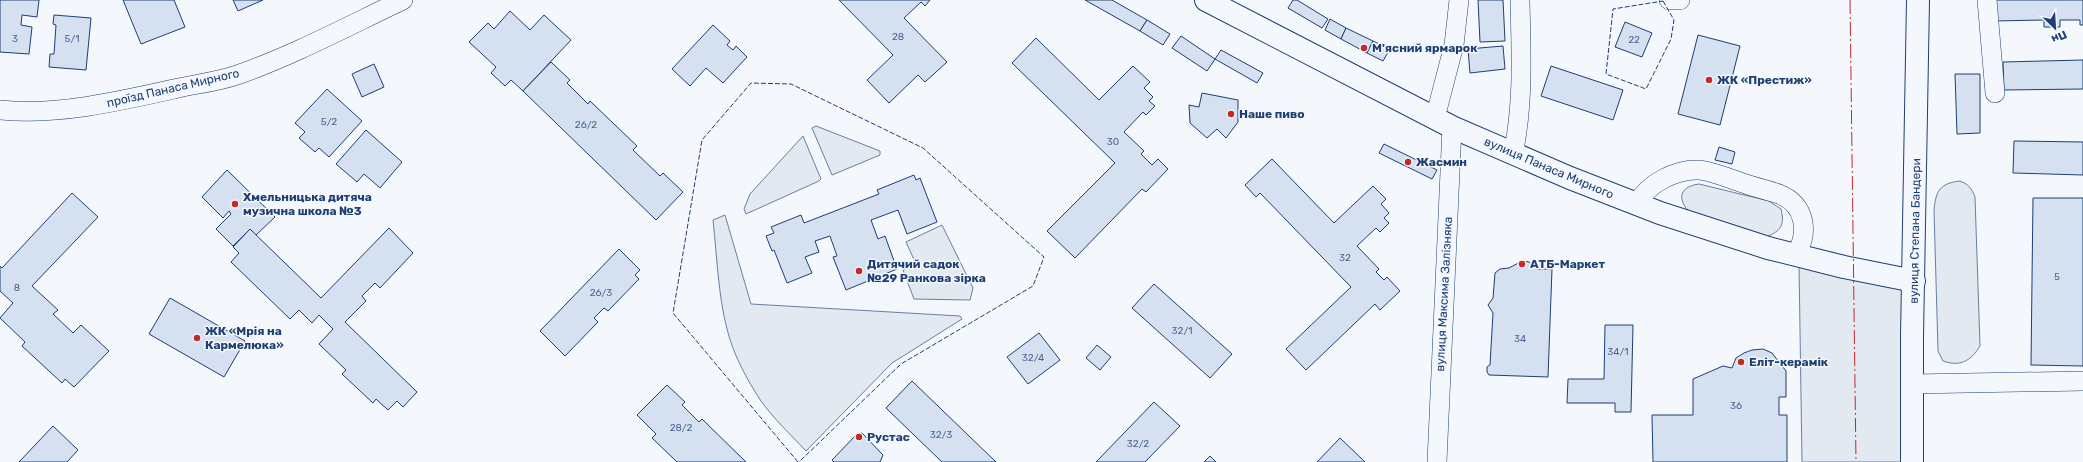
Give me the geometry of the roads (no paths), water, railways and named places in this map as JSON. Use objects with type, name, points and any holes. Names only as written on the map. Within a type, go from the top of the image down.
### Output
[{"type":"main road","name":"вулиця Панаса Мирного","points":[[1206,0],[1443,123],[1570,178],[1660,214],[1796,255],[1844,267],[1914,281]]},
{"type":"main road","name":"вулиця Степана Бандери","points":[[1912,462],[1918,0]]},
{"type":"street","name":"проїзд Панаса Мирного","points":[[0,110],[16,112],[84,107],[137,98],[236,76],[317,41],[403,0]]},
{"type":"street","name":"вулиця Максима Залізняка","points":[[1437,462],[1443,123],[1459,0]]},
{"type":"street","points":[[1513,154],[1519,121],[1522,70],[1520,0]]},
{"type":"street","points":[[1669,0],[1680,0]]},
{"type":"street","points":[[1987,0],[1995,93]]},
{"type":"street","points":[[1637,204],[1645,191],[1671,176],[1700,170],[1780,195],[1792,202],[1803,221],[1805,234],[1796,255]]},
{"type":"street","points":[[1913,384],[2083,381]]},
{"type":"place","name":"М'ясний ярмарок","points":[[1364,48]]},
{"type":"place","name":"ЖК «Престиж»","points":[[1709,80]]},
{"type":"place","name":"Наше пиво","points":[[1231,114]]},
{"type":"place","name":"Жасмин","points":[[1408,162]]},
{"type":"place","name":"Хмельницька дитяча музична школа №3","points":[[235,204]]},
{"type":"place","name":"АТБ-Маркет","points":[[1522,264]]},
{"type":"place","name":"Дитячий садок №29 Ранкова зірка","points":[[859,271]]},
{"type":"place","name":"ЖК «Мрія на Кармелюка»","points":[[197,338]]},
{"type":"place","name":"Еліт-керамік","points":[[1741,362]]},
{"type":"place","name":"Рустас","points":[[859,437]]}]
